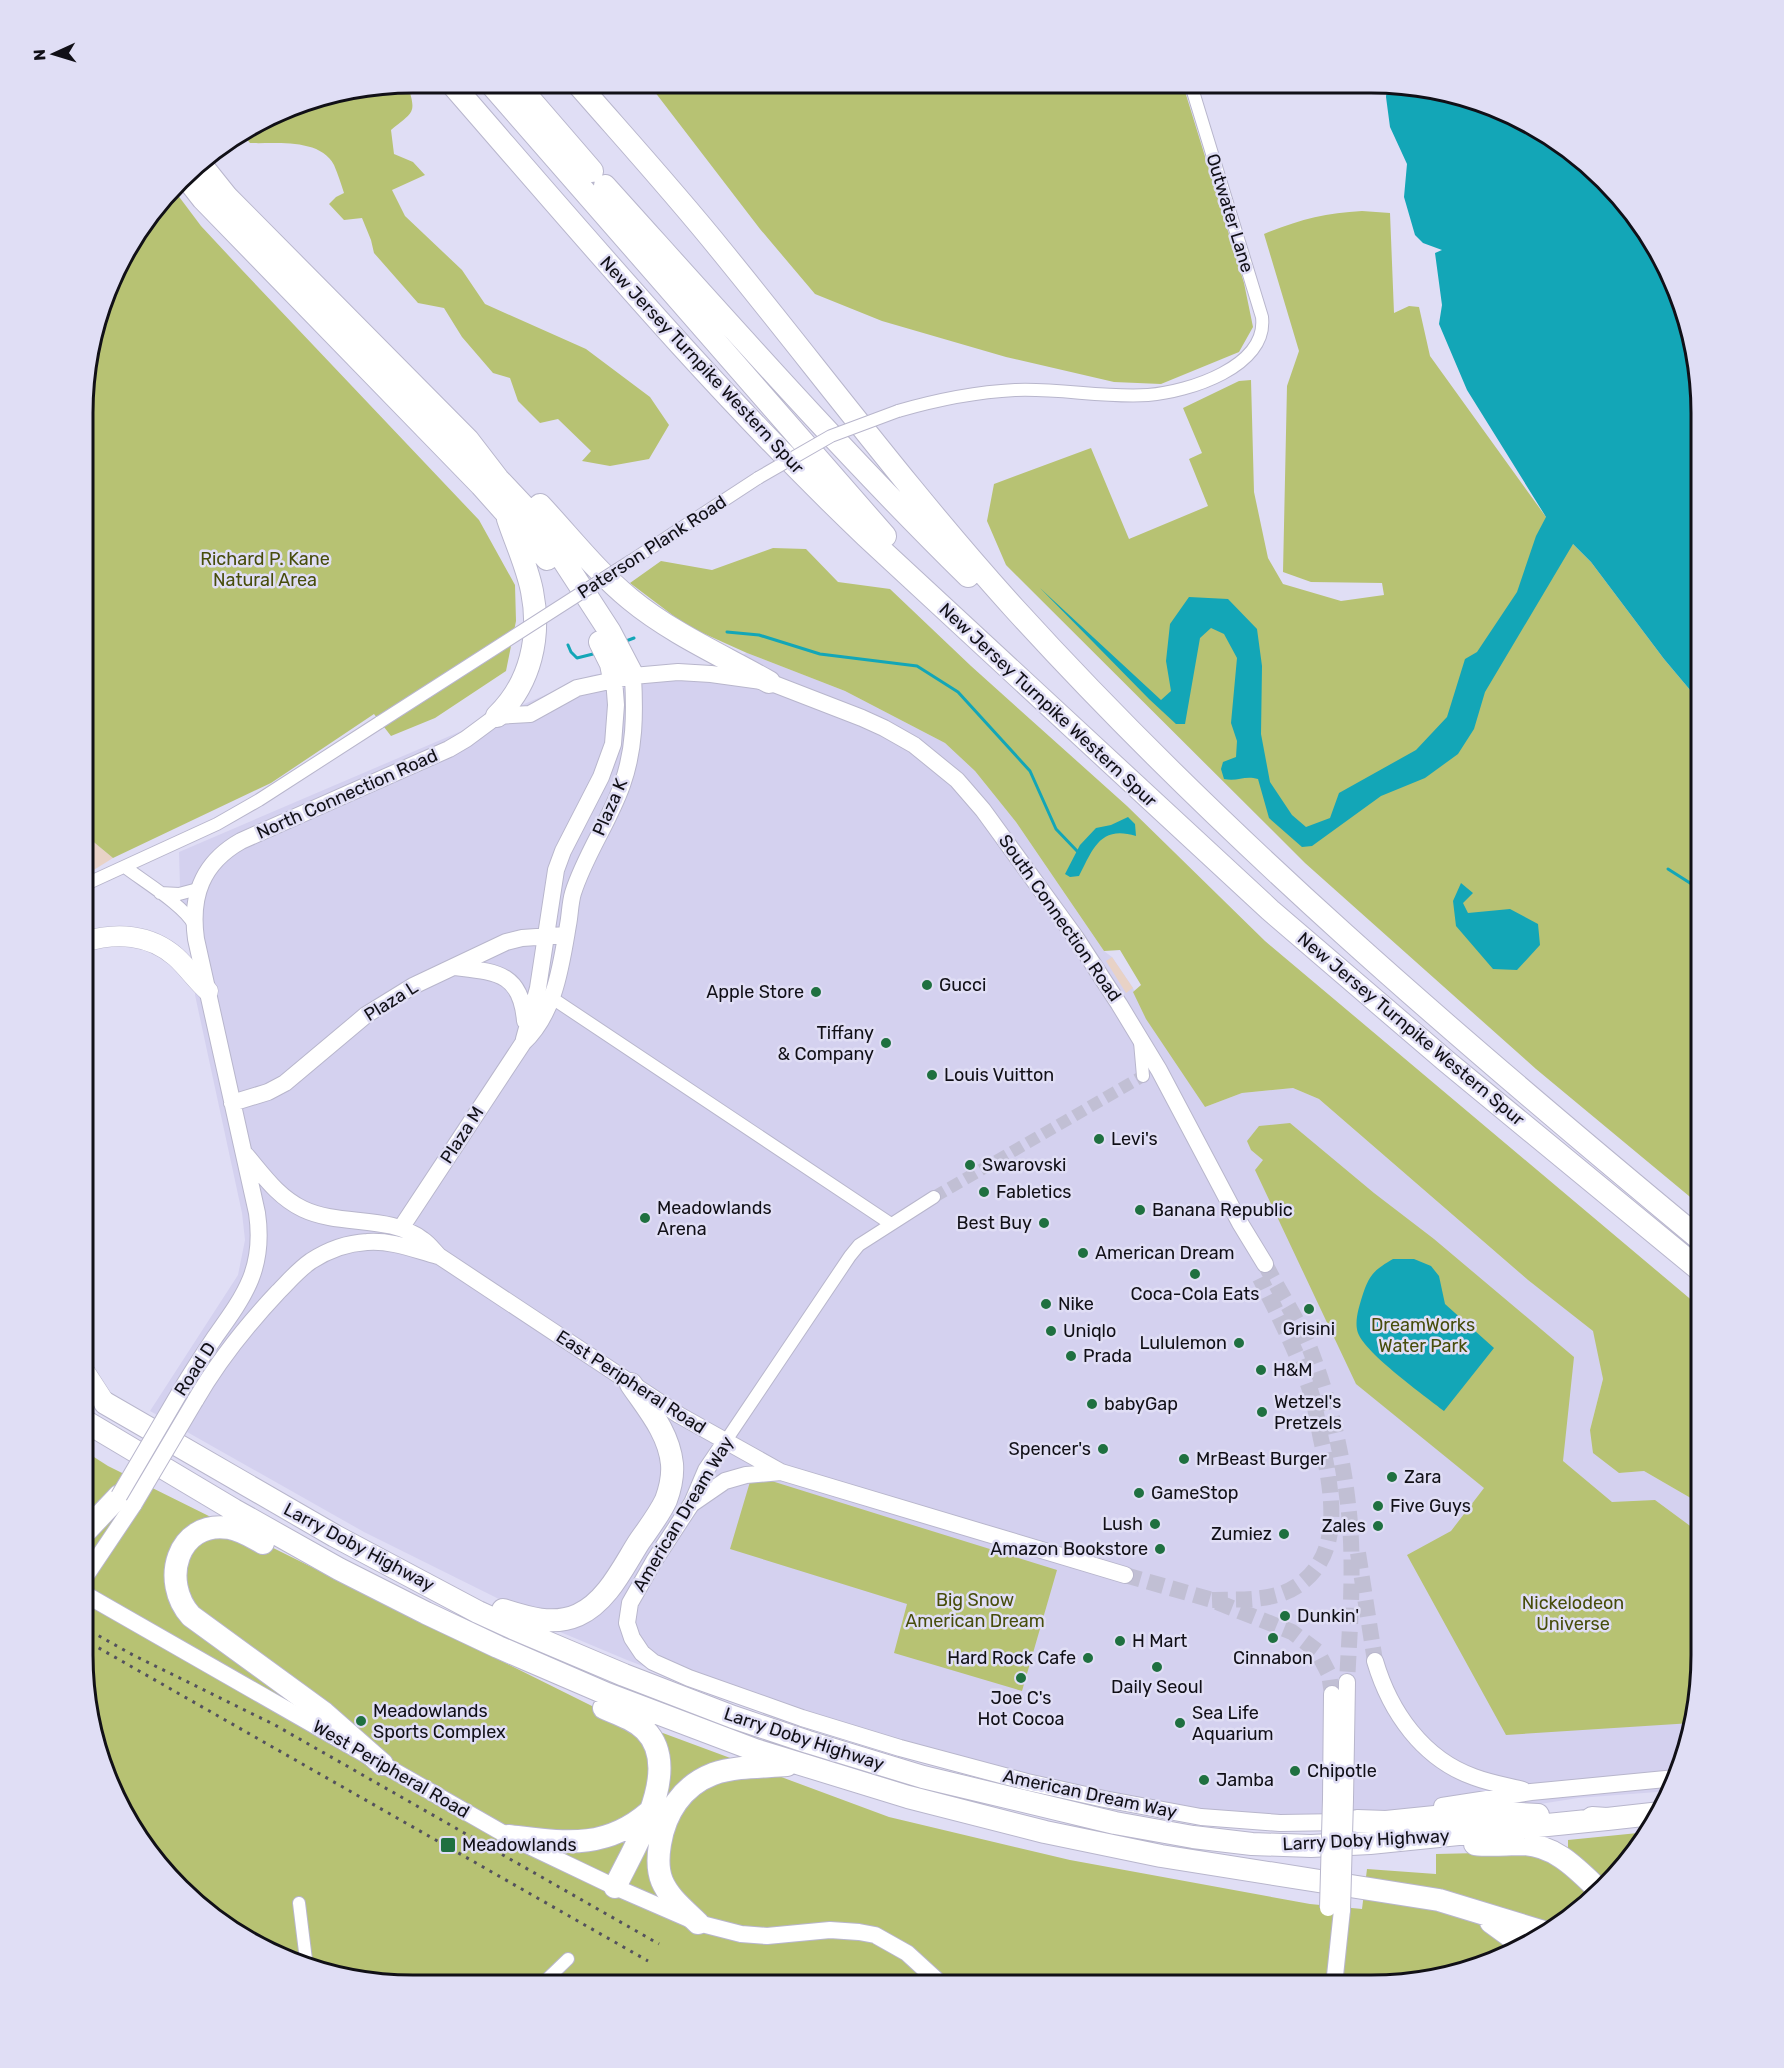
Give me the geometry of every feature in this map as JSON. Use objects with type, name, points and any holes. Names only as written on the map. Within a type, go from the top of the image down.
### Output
[{"type":"highway","name":"New Jersey Turnpike Western Spur","points":[[460,93],[723,393],[808,480],[1209,855],[1341,972],[1691,1263]]},
{"type":"highway","points":[[499,93],[857,505],[941,596],[963,625]]},
{"type":"highway","points":[[525,93],[722,317],[912,520],[1018,626],[1054,652]]},
{"type":"highway","name":"New Jersey Turnpike Western Spur","points":[[586,93],[707,233],[954,540],[1054,652],[1199,799],[1326,919],[1491,1065],[1691,1232]]},
{"type":"highway","points":[[205,170],[227,197],[468,440],[498,479],[533,516],[604,635],[620,668]]},
{"type":"highway","points":[[191,183],[209,205],[505,510],[547,559],[604,635]]},
{"type":"highway","points":[[468,440],[503,467],[629,599],[674,629],[769,682]]},
{"type":"highway","points":[[498,716],[513,699],[525,679],[531,658],[535,624],[534,602],[529,579],[505,510]]},
{"type":"highway","points":[[444,1592],[546,1621],[579,1615],[602,1596],[661,1509],[671,1482],[671,1461],[667,1440],[631,1384]]},
{"type":"highway","name":"Larry Doby Highway","points":[[105,1403],[309,1522],[478,1612],[550,1644],[715,1710],[875,1763],[990,1794],[1134,1827],[1233,1842],[1311,1846],[1430,1837],[1607,1819]]},
{"type":"highway","name":"Larry Doby Highway","points":[[93,1426],[184,1482],[339,1569],[462,1631],[653,1713],[796,1764],[945,1808],[1084,1841],[1226,1867],[1439,1899],[1535,1929]]},
{"type":"highway","points":[[93,1440],[122,1456],[184,1482]]},
{"type":"highway","points":[[93,1526],[127,1500]]},
{"type":"highway","points":[[339,1569],[265,1544],[235,1529],[221,1527],[202,1532],[189,1540],[180,1553],[174,1577],[179,1599],[191,1616],[324,1713],[382,1764]]},
{"type":"highway","points":[[535,1664],[601,1707],[639,1725],[649,1735],[656,1747],[660,1771],[657,1817],[661,1879],[668,1892],[698,1923]]},
{"type":"highway","points":[[508,1836],[566,1842],[588,1841],[620,1832],[657,1817],[703,1779],[729,1771],[796,1764]]},
{"type":"highway","points":[[1357,1821],[1386,1822],[1484,1812],[1607,1819],[1648,1814]]},
{"type":"highway","points":[[621,1890],[652,1841],[657,1817]]},
{"type":"highway","points":[[1430,1837],[1490,1846],[1522,1844],[1542,1847],[1562,1857],[1593,1885]]},
{"type":"highway","points":[[1476,1910],[1516,1940]]},
{"type":"main road","points":[[93,940],[122,936],[150,941],[175,956],[207,991]]},
{"type":"main road","name":"Larry Doby Highway","points":[[93,1384],[105,1403]]},
{"type":"main road","points":[[93,1398],[105,1403]]},
{"type":"street","name":"Outwater Lane","points":[[1193,93],[1260,310],[1263,323],[1259,341]]},
{"type":"street","name":"Paterson Plank Road","points":[[93,881],[208,828],[259,800],[758,478],[831,436],[898,411],[955,397],[1012,390],[1047,389],[1138,395],[1160,393],[1192,385],[1225,372],[1246,358],[1259,341]]},
{"type":"street","points":[[498,716],[530,714],[620,668],[692,672],[769,682]]},
{"type":"street","name":"Plaza K","points":[[566,935],[573,893],[588,855],[615,802],[628,766],[634,731],[620,668]]},
{"type":"street","name":"Plaza K","points":[[546,936],[556,870],[563,851],[601,777],[613,744],[620,668]]},
{"type":"street","name":"South Connection Road","points":[[769,682],[884,728],[914,745],[957,780],[983,810],[1053,905],[1140,1037],[1259,1262]]},
{"type":"street","name":"North Connection Road","points":[[243,1152],[194,925],[198,889],[212,865],[232,847],[449,749],[498,716]]},
{"type":"street","points":[[125,867],[160,892],[192,920],[194,925]]},
{"type":"street","points":[[160,892],[179,894],[198,889]]},
{"type":"street","name":"Plaza L","points":[[232,1103],[268,1092],[285,1083],[366,1015],[413,986],[506,942],[522,938],[566,935]]},
{"type":"street","name":"Plaza M","points":[[524,1035],[534,1033],[552,998],[566,935]]},
{"type":"street","name":"Plaza M","points":[[401,1228],[524,1035],[538,988],[546,936]]},
{"type":"street","points":[[453,967],[491,971],[508,980],[519,991],[524,1004],[524,1035]]},
{"type":"street","points":[[552,998],[891,1224]]},
{"type":"street","points":[[1140,1037],[1143,1076]]},
{"type":"street","name":"East Peripheral Road","points":[[243,1152],[273,1188],[300,1208],[332,1219],[401,1228],[424,1240],[439,1257],[631,1384],[725,1442],[781,1472],[1125,1575]]},
{"type":"street","name":"Road D","points":[[93,1560],[127,1500],[180,1392],[240,1302],[256,1264],[259,1228],[243,1152]]},
{"type":"street","name":"American Dream Way","points":[[934,1197],[859,1245],[846,1260],[706,1470],[692,1503],[641,1582],[627,1614],[629,1631],[637,1648],[647,1658],[659,1666],[754,1701],[968,1767],[1167,1811],[1240,1821],[1300,1824],[1357,1821],[1531,1792],[1667,1779]]},
{"type":"street","name":"Road D","points":[[127,1500],[215,1368],[241,1334],[302,1268],[320,1256],[349,1245],[369,1242],[399,1245],[439,1257]]},
{"type":"street","points":[[692,1503],[725,1481],[746,1475],[781,1472]]},
{"type":"street","name":"West Peripheral Road","points":[[93,1599],[508,1836],[621,1890],[698,1923],[727,1932],[753,1936],[830,1930],[868,1934],[884,1939],[900,1948],[931,1975]]},
{"type":"street","points":[[1375,1661],[1396,1711],[1410,1730],[1436,1755],[1474,1777],[1531,1792]]},
{"type":"street","points":[[1335,1975],[1338,1799],[1347,1682]]},
{"type":"street","points":[[1332,1694],[1338,1799]]},
{"type":"street","points":[[299,1903],[306,1956]]},
{"type":"street","points":[[551,1975],[568,1959]]},
{"type":"shaded area","points":[[747,653],[845,691],[945,743],[975,771],[1016,822],[1104,951],[1112,957],[1133,988],[1147,1019],[1205,1107],[1242,1093],[1293,1088],[1319,1099],[1528,1280],[1594,1331],[1603,1379],[1590,1430],[1619,1473],[1644,1471],[1691,1498],[1691,1655],[1688,1697],[1680,1738],[1660,1792],[1578,1798],[1446,1819],[1207,1823],[701,1688],[627,1660],[546,1626],[511,1605],[364,1532],[150,1411],[238,1275],[245,1240],[242,1213],[195,995],[195,969],[180,887],[179,852],[592,675],[649,667],[705,666]]},
{"type":"shaded area","points":[[93,841],[113,858],[93,870]]},
{"type":"shaded area","points":[[1112,957],[1133,988],[1126,993],[1106,961]]},
{"type":"green space","points":[[410,93],[412,106],[409,115],[391,130],[394,154],[413,162],[425,175],[392,190],[405,216],[462,270],[485,304],[586,349],[650,397],[669,425],[649,459],[610,466],[582,461],[591,451],[558,419],[540,423],[518,401],[510,378],[493,373],[462,337],[444,308],[418,303],[374,253],[362,218],[344,220],[329,204],[344,193],[334,165],[327,156],[308,146],[250,143],[247,140],[271,126],[310,110],[350,99]]},
{"type":"green space","points":[[656,93],[1185,93],[1244,283],[1253,327],[1239,352],[1161,384],[1114,382],[1006,357],[882,321],[815,294],[760,229]]},
{"type":"green space","name":"Richard P. Kane Natural Area","points":[[178,196],[201,226],[479,520],[515,585],[516,621],[506,671],[435,718],[391,736],[374,714],[271,783],[113,858],[93,841],[93,413],[96,371],[104,330],[117,290],[147,235]]},
{"type":"green space","points":[[1362,211],[1390,213],[1394,313],[1409,306],[1419,307],[1430,356],[1546,517],[1591,562],[1691,691],[1691,1198],[1536,1069],[1305,863],[1006,565],[987,521],[994,484],[1091,448],[1129,539],[1208,506],[1189,459],[1202,453],[1183,408],[1239,381],[1251,380],[1254,492],[1268,558],[1283,584],[1341,601],[1384,595],[1382,583],[1311,582],[1283,572],[1287,386],[1299,351],[1264,234],[1312,218]]},
{"type":"green space","points":[[773,548],[806,549],[838,582],[890,589],[971,666],[1127,806],[1265,941],[1691,1300],[1691,1498],[1644,1471],[1619,1473],[1593,1453],[1590,1430],[1603,1379],[1593,1331],[1528,1280],[1319,1099],[1293,1088],[1242,1093],[1205,1107],[1146,1019],[1133,992],[1141,985],[1120,950],[1104,951],[1016,822],[975,771],[945,743],[845,691],[747,653],[687,626],[630,583],[661,561],[712,570]]},
{"type":"green space","points":[[1290,1123],[1374,1193],[1434,1239],[1574,1357],[1563,1461],[1612,1502],[1655,1500],[1691,1527],[1691,1655],[1684,1724],[1506,1735],[1407,1555],[1451,1531],[1484,1488],[1356,1384],[1255,1170],[1263,1160],[1251,1150],[1247,1141],[1259,1126]]},
{"type":"green space","name":"Meadowlands Sports Complex","points":[[93,1456],[108,1466],[598,1709],[889,1817],[1070,1860],[1310,1904],[1362,1909],[1367,1869],[1436,1874],[1436,1854],[1522,1852],[1550,1859],[1586,1892],[1566,1909],[1531,1932],[1494,1951],[1434,1969],[1392,1974],[413,1975],[371,1972],[330,1964],[271,1942],[235,1921],[202,1896],[159,1850],[136,1815],[117,1778],[99,1718],[94,1676]]},
{"type":"green space","name":"Big Snow American Dream","points":[[752,1475],[1057,1570],[1022,1691],[894,1653],[907,1604],[730,1549]]},
{"type":"green space","points":[[1637,1833],[1612,1866],[1598,1880],[1568,1853],[1568,1840]]},
{"type":"water","points":[[1386,94],[1434,99],[1474,110],[1513,126],[1549,147],[1582,172],[1612,202],[1637,235],[1658,271],[1680,330],[1690,392],[1691,691],[1591,562],[1573,544],[1485,692],[1474,729],[1458,754],[1425,778],[1381,796],[1312,846],[1302,847],[1269,818],[1258,779],[1224,779],[1221,769],[1223,762],[1236,757],[1237,741],[1231,723],[1237,658],[1224,634],[1211,628],[1200,638],[1185,724],[1176,724],[1040,588],[1161,700],[1171,691],[1166,661],[1170,624],[1189,597],[1228,599],[1257,629],[1262,666],[1261,734],[1270,782],[1292,815],[1306,827],[1330,818],[1339,793],[1416,750],[1447,717],[1465,659],[1477,652],[1517,592],[1536,536],[1546,517],[1467,390],[1439,324],[1442,305],[1435,253],[1442,250],[1423,243],[1415,235],[1404,197],[1407,164],[1390,127]]},
{"type":"water","points":[[1128,817],[1135,824],[1136,836],[1124,833],[1106,837],[1094,849],[1079,876],[1070,877],[1065,874],[1080,845],[1096,828],[1111,825]]},
{"type":"water","points":[[1461,883],[1473,893],[1463,903],[1468,913],[1510,909],[1538,924],[1540,945],[1517,970],[1493,969],[1456,926],[1453,901]]},
{"type":"water","points":[[1393,1259],[1414,1259],[1431,1266],[1439,1276],[1445,1304],[1494,1348],[1444,1411],[1384,1363],[1363,1342],[1358,1333],[1357,1315],[1367,1283],[1381,1266]]},
{"type":"waterway","points":[[727,632],[759,635],[820,654],[917,666],[958,692],[1030,771],[1056,829],[1078,852]]},
{"type":"waterway","points":[[626,641],[634,638]]},
{"type":"waterway","points":[[568,645],[577,658],[597,653]]},
{"type":"waterway","points":[[1668,869],[1691,884]]},
{"type":"tunnel","points":[[934,1197],[1143,1076]]},
{"type":"tunnel","points":[[1265,1264],[1310,1349],[1329,1406],[1338,1445],[1348,1504],[1351,1547],[1347,1682]]},
{"type":"tunnel","points":[[1212,1600],[1267,1597],[1278,1595],[1297,1586],[1312,1573],[1322,1558],[1331,1523],[1329,1485],[1313,1399],[1296,1353],[1260,1278]]},
{"type":"tunnel","points":[[1358,1553],[1375,1661]]},
{"type":"tunnel","points":[[1125,1575],[1212,1600],[1292,1632],[1317,1651],[1329,1674],[1332,1694]]},
{"type":"railway","points":[[93,1633],[133,1655],[275,1725],[659,1944]]},
{"type":"railway","points":[[93,1645],[648,1961]]},
{"type":"place","name":"Gucci","points":[[927,985]]},
{"type":"place","name":"Apple Store","points":[[816,992]]},
{"type":"place","name":"Tiffany & Company","points":[[886,1043]]},
{"type":"place","name":"Louis Vuitton","points":[[932,1075]]},
{"type":"place","name":"Levi's","points":[[1099,1139]]},
{"type":"place","name":"Swarovski","points":[[970,1165]]},
{"type":"place","name":"Fabletics","points":[[984,1192]]},
{"type":"place","name":"Banana Republic","points":[[1140,1210]]},
{"type":"place","name":"Meadowlands Arena","points":[[645,1218]]},
{"type":"place","name":"Best Buy","points":[[1044,1223]]},
{"type":"place","name":"American Dream","points":[[1083,1253]]},
{"type":"place","name":"Coca-Cola Eats","points":[[1195,1274]]},
{"type":"place","name":"Nike","points":[[1046,1304]]},
{"type":"place","name":"Grisini","points":[[1309,1309]]},
{"type":"place","name":"Uniqlo","points":[[1051,1331]]},
{"type":"place","name":"Lululemon","points":[[1239,1343]]},
{"type":"place","name":"Prada","points":[[1071,1356]]},
{"type":"place","name":"H&M","points":[[1261,1370]]},
{"type":"place","name":"babyGap","points":[[1092,1404]]},
{"type":"place","name":"Wetzel's Pretzels","points":[[1262,1412]]},
{"type":"place","name":"Spencer's","points":[[1103,1449]]},
{"type":"place","name":"MrBeast Burger","points":[[1184,1459]]},
{"type":"place","name":"Zara","points":[[1392,1477]]},
{"type":"place","name":"GameStop","points":[[1139,1493]]},
{"type":"place","name":"Five Guys","points":[[1378,1506]]},
{"type":"place","name":"Lush","points":[[1155,1524]]},
{"type":"place","name":"Zales","points":[[1378,1526]]},
{"type":"place","name":"Zumiez","points":[[1284,1534]]},
{"type":"place","name":"Amazon Bookstore","points":[[1160,1549]]},
{"type":"place","name":"Dunkin'","points":[[1285,1616]]},
{"type":"place","name":"Cinnabon","points":[[1273,1638]]},
{"type":"place","name":"H Mart","points":[[1120,1641]]},
{"type":"place","name":"Hard Rock Cafe","points":[[1088,1658]]},
{"type":"place","name":"Daily Seoul","points":[[1157,1667]]},
{"type":"place","name":"Joe C's Hot Cocoa","points":[[1021,1678]]},
{"type":"place","name":"Meadowlands Sports Complex","points":[[361,1721]]},
{"type":"place","name":"Sea Life Aquarium","points":[[1180,1723]]},
{"type":"place","name":"Chipotle","points":[[1295,1771]]},
{"type":"place","name":"Jamba","points":[[1204,1780]]},
{"type":"place","name":"Meadowlands","points":[[448,1845]]},
{"type":"park label","name":"DreamWorks Water Park","points":[[1423,1335]]},
{"type":"park label","name":"Nickelodeon Universe","points":[[1573,1613]]}]
